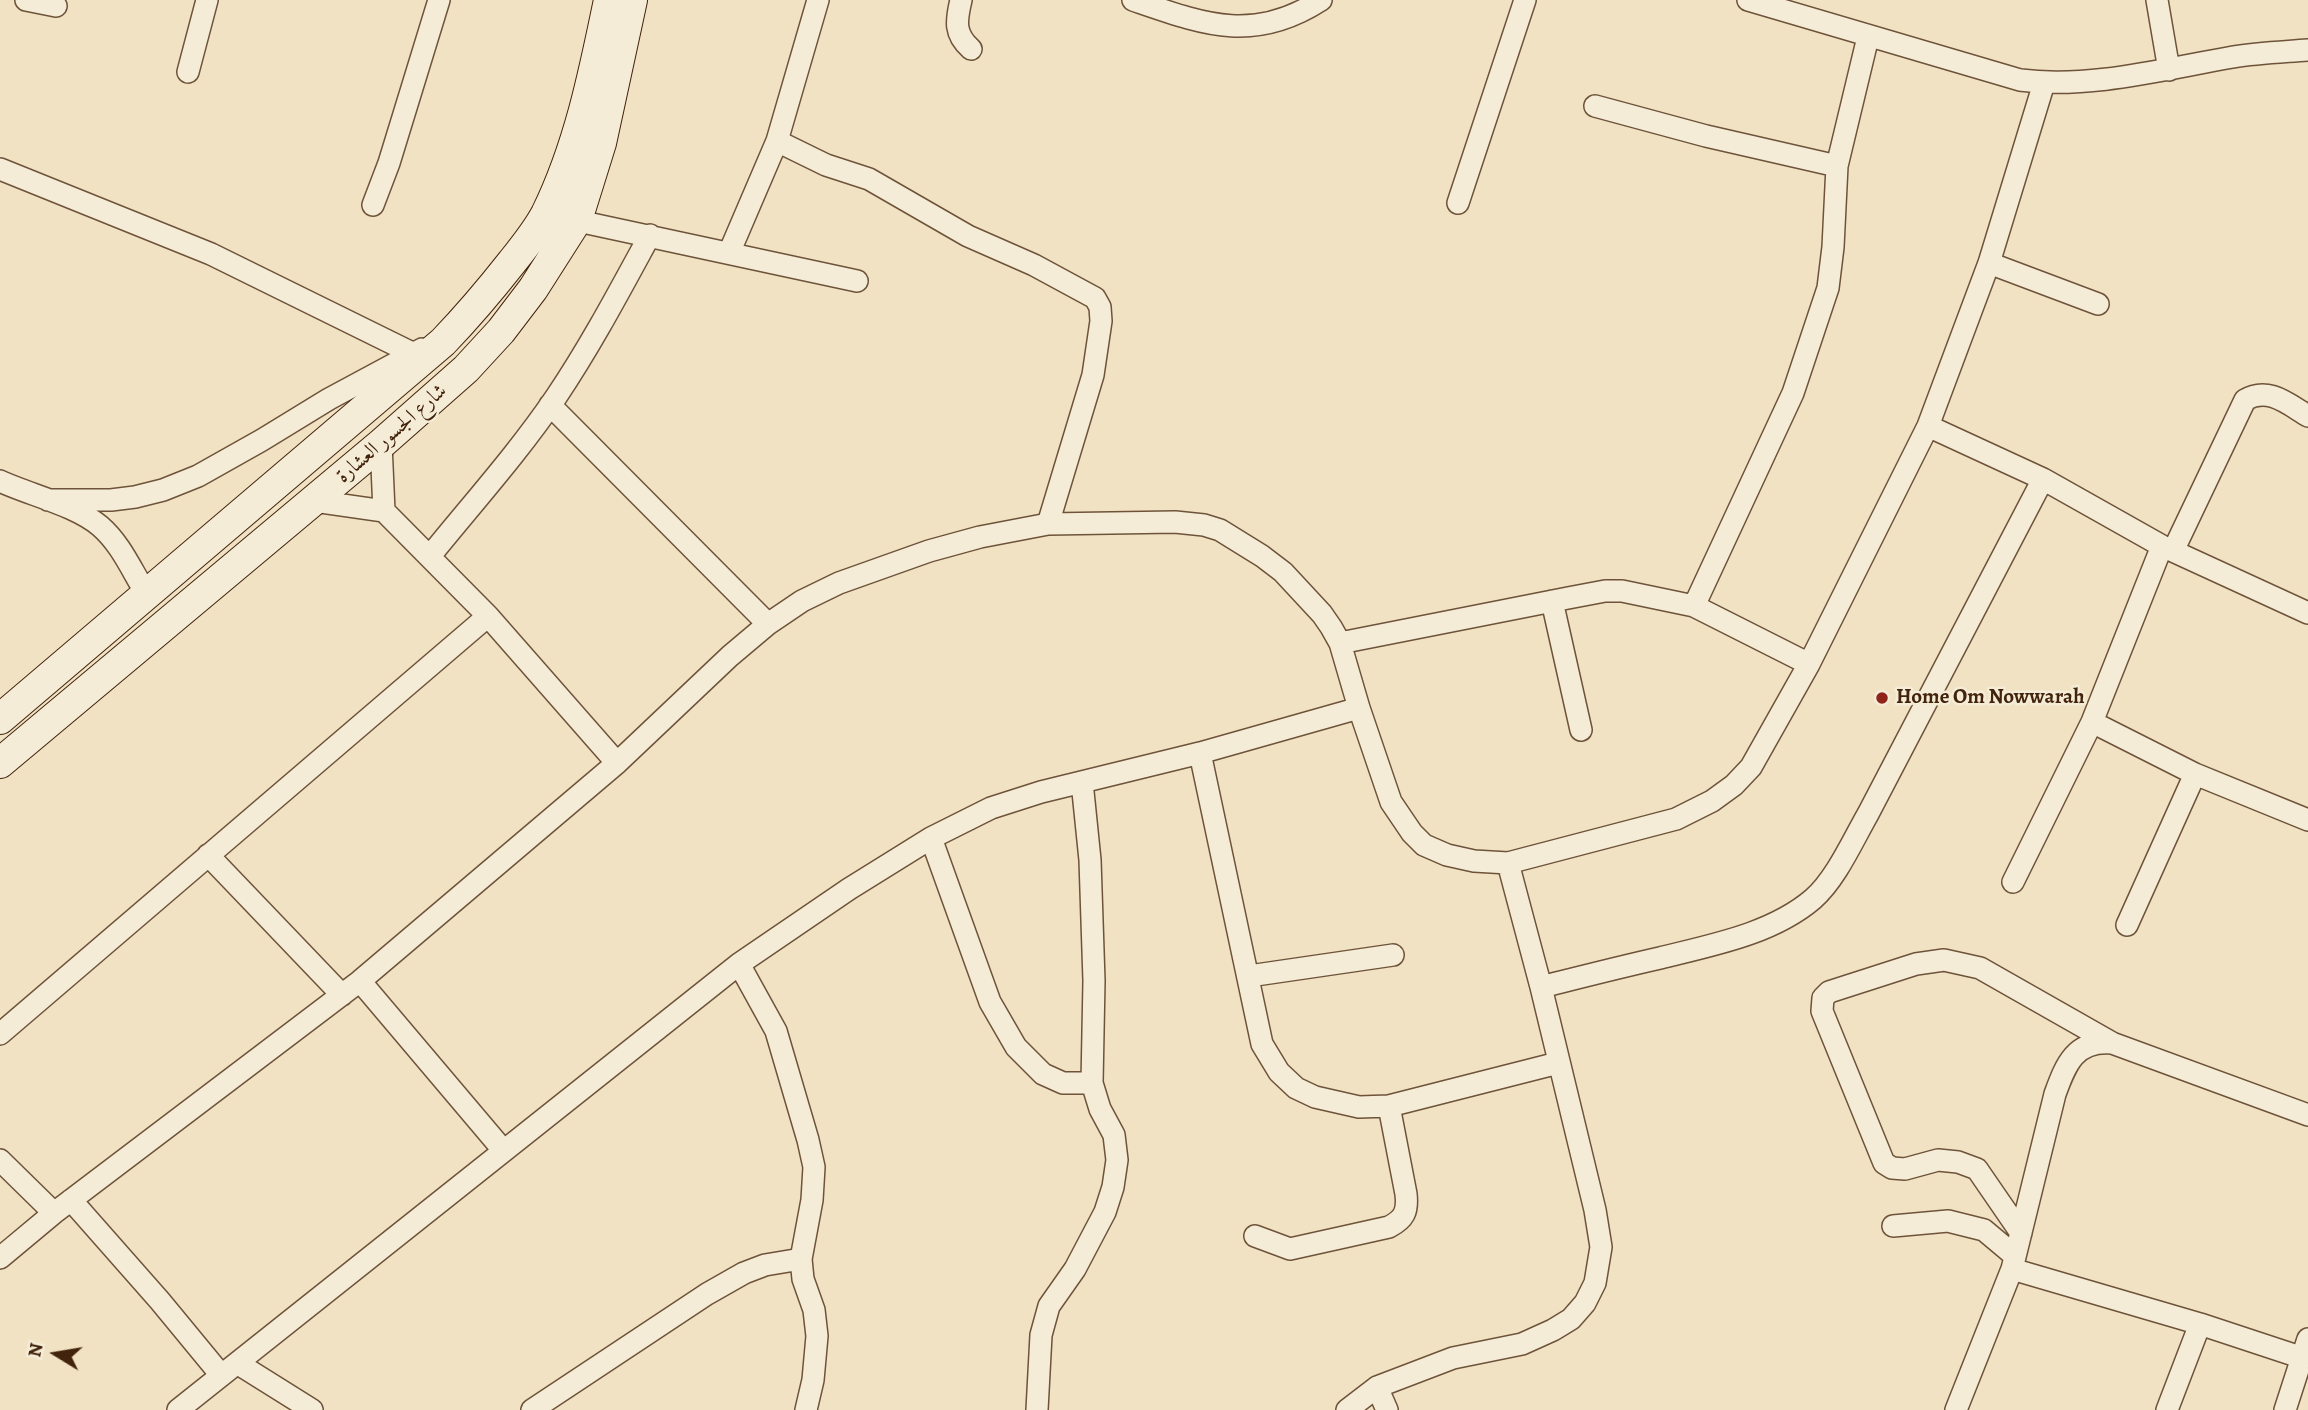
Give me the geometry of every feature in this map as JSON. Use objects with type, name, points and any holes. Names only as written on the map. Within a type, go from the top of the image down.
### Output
[{"type":"main road","name":"شارع الجسور العشارة","points":[[0,719],[443,342],[487,294],[545,214],[573,146],[591,86],[609,0]]},
{"type":"main road","name":"شارع الجسور العشارة","points":[[0,764],[380,444],[466,369],[501,331],[533,289],[577,220],[601,143],[632,0]]},
{"type":"street","points":[[26,0],[55,6]]},
{"type":"street","points":[[188,72],[207,0]]},
{"type":"street","points":[[373,205],[439,0]]},
{"type":"street","points":[[729,253],[777,141],[818,0]]},
{"type":"street","points":[[961,0],[958,14],[959,33],[962,41],[971,49]]},
{"type":"street","points":[[1133,0],[1189,19],[1235,28],[1268,24],[1303,12],[1321,0]]},
{"type":"street","points":[[1458,202],[1525,0]]},
{"type":"street","points":[[1748,0],[2020,80],[2044,83],[2169,70],[2236,57],[2308,50]]},
{"type":"street","points":[[2157,0],[2169,70]]},
{"type":"street","points":[[1695,606],[1793,393],[1828,288],[1837,166],[1868,37]]},
{"type":"street","points":[[0,1258],[360,981],[617,763],[730,656],[768,624],[802,601],[871,570],[980,537],[1048,523],[1175,522],[1204,525],[1220,530],[1255,551],[1283,572],[1322,614],[1340,643],[1391,802],[1412,833],[1424,845],[1447,855],[1474,861],[1508,863],[1676,819],[1712,801],[1734,785],[1751,767],[1809,664],[1928,426],[1989,263],[2044,83]]},
{"type":"street","points":[[1595,106],[1837,166]]},
{"type":"street","points":[[777,141],[826,165],[878,184],[968,236],[1034,265],[1095,298],[1100,307],[1101,321],[1093,375],[1048,523]]},
{"type":"street","points":[[0,169],[211,254],[412,353]]},
{"type":"street","points":[[545,214],[857,281]]},
{"type":"street","points":[[430,556],[550,405],[596,334],[650,235]]},
{"type":"street","points":[[1989,263],[2098,304]]},
{"type":"street","points":[[48,500],[111,500],[135,497],[163,490],[198,476],[412,353],[443,342]]},
{"type":"street","points":[[2013,882],[2092,722],[2167,548],[2245,400],[2253,395],[2263,394],[2276,397],[2308,416]]},
{"type":"street","points":[[550,405],[768,624]]},
{"type":"street","points":[[1928,426],[2043,479],[2167,548],[2308,613]]},
{"type":"street","points":[[380,444],[384,511]]},
{"type":"street","points":[[1541,987],[1709,946],[1763,929],[1814,898],[1846,853],[1868,814],[2043,479]]},
{"type":"street","points":[[0,481],[48,500],[99,525],[123,554],[146,593]]},
{"type":"street","points":[[314,501],[384,511],[488,615],[617,763]]},
{"type":"street","points":[[1340,643],[1605,591],[1622,591],[1695,606],[1809,664]]},
{"type":"street","points":[[1552,601],[1581,730]]},
{"type":"street","points":[[0,1034],[488,615]]},
{"type":"street","points":[[178,1410],[738,964],[849,889],[931,838],[991,808],[1359,708]]},
{"type":"street","points":[[2092,722],[2195,774],[2308,820]]},
{"type":"street","points":[[1200,752],[1262,1044],[1279,1072],[1296,1088],[1315,1097],[1359,1107],[1389,1106],[1558,1063]]},
{"type":"street","points":[[2127,925],[2195,774]]},
{"type":"street","points":[[1037,1410],[1041,1335],[1049,1306],[1075,1269],[1105,1212],[1113,1187],[1117,1160],[1114,1135],[1100,1109],[1092,1083],[1094,981],[1090,860],[1082,782]]},
{"type":"street","points":[[931,838],[990,1002],[1016,1047],[1043,1074],[1063,1083],[1092,1083]]},
{"type":"street","points":[[208,855],[342,995]]},
{"type":"street","points":[[1347,1410],[1377,1387],[1453,1358],[1522,1344],[1553,1330],[1571,1319],[1585,1303],[1595,1283],[1601,1248],[1595,1210],[1508,863]]},
{"type":"street","points":[[1249,975],[1393,955]]},
{"type":"street","points":[[2021,1233],[1977,1169],[1958,1162],[1938,1160],[1905,1169],[1892,1168],[1884,1163],[1822,1011],[1823,998],[1829,992],[1916,964],[1944,960],[1980,968],[2112,1043],[2308,1115]]},
{"type":"street","points":[[738,964],[776,1031],[814,1167],[812,1200],[802,1259],[803,1279],[814,1310],[817,1336],[813,1380],[806,1410]]},
{"type":"street","points":[[360,981],[503,1150]]},
{"type":"street","points":[[1956,1410],[2013,1263],[2065,1068],[2074,1055],[2087,1046],[2097,1042],[2112,1043]]},
{"type":"street","points":[[1255,1236],[1290,1249],[1389,1227],[1402,1220],[1407,1208],[1406,1194],[1389,1106]]},
{"type":"street","points":[[0,1160],[63,1207],[229,1369],[312,1410]]},
{"type":"street","points":[[1893,1226],[1948,1220],[1984,1230],[2013,1263],[2200,1324],[2305,1349],[2285,1410]]},
{"type":"street","points":[[532,1410],[707,1294],[744,1273],[765,1265],[802,1259]]},
{"type":"street","points":[[2167,1410],[2200,1324]]},
{"type":"street","points":[[1377,1387],[1387,1410]]},
{"type":"place","name":"Home Om Nowwarah","points":[[1882,698]]}]
